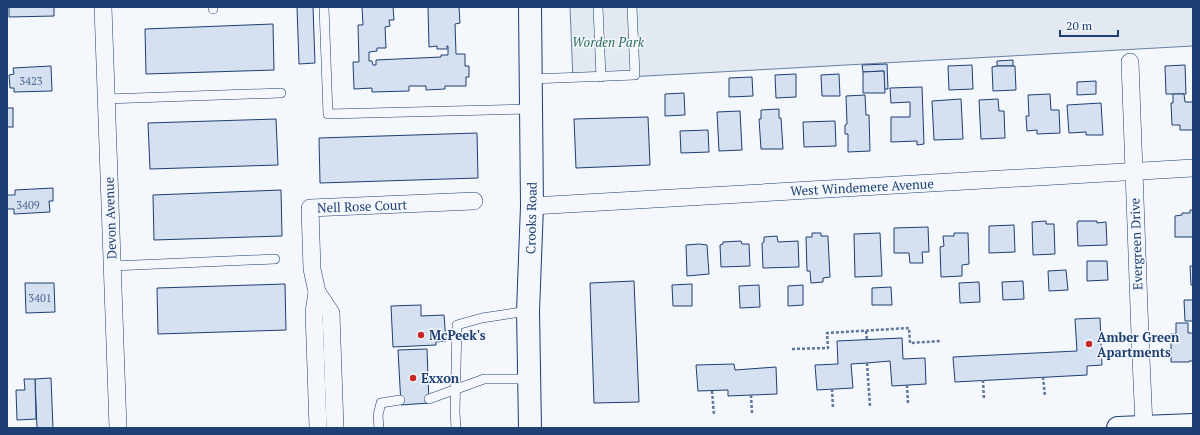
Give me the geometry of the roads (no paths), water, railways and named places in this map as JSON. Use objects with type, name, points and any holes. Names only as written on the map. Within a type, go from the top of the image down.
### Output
[{"type":"main road","name":"Crooks Road","points":[[530,7],[532,109],[532,206],[528,311],[530,428]]},
{"type":"main road","points":[[1118,428],[1183,426]]},
{"type":"street","name":"Devon Avenue","points":[[103,7],[118,428]]},
{"type":"street","name":"Evergreen Drive","points":[[1130,62],[1144,426]]},
{"type":"street","name":"West Windemere Avenue","points":[[532,206],[1193,168]]},
{"type":"street","name":"Nell Rose Court","points":[[318,428],[314,312],[317,292],[312,269],[310,208],[474,201]]},
{"type":"street","name":"Nell Rose Court","points":[[317,292],[331,313],[335,428]]},
{"type":"lane","points":[[324,7],[328,114],[532,109]]},
{"type":"lane","points":[[598,7],[601,76]]},
{"type":"lane","points":[[531,79],[635,75],[632,7]]},
{"type":"lane","points":[[106,99],[281,93]]},
{"type":"lane","points":[[112,266],[276,259]]},
{"type":"lane","points":[[456,428],[455,388],[457,325],[482,318],[528,311]]},
{"type":"lane","points":[[429,399],[484,378],[528,379]]},
{"type":"lane","points":[[379,428],[378,415],[381,403],[400,400]]},
{"type":"place","name":"McPeek's","points":[[421,335]]},
{"type":"place","name":"Amber Green Apartments","points":[[1089,344]]},
{"type":"place","name":"Exxon","points":[[413,378]]},
{"type":"park label","name":"Worden Park","points":[[608,42]]}]
